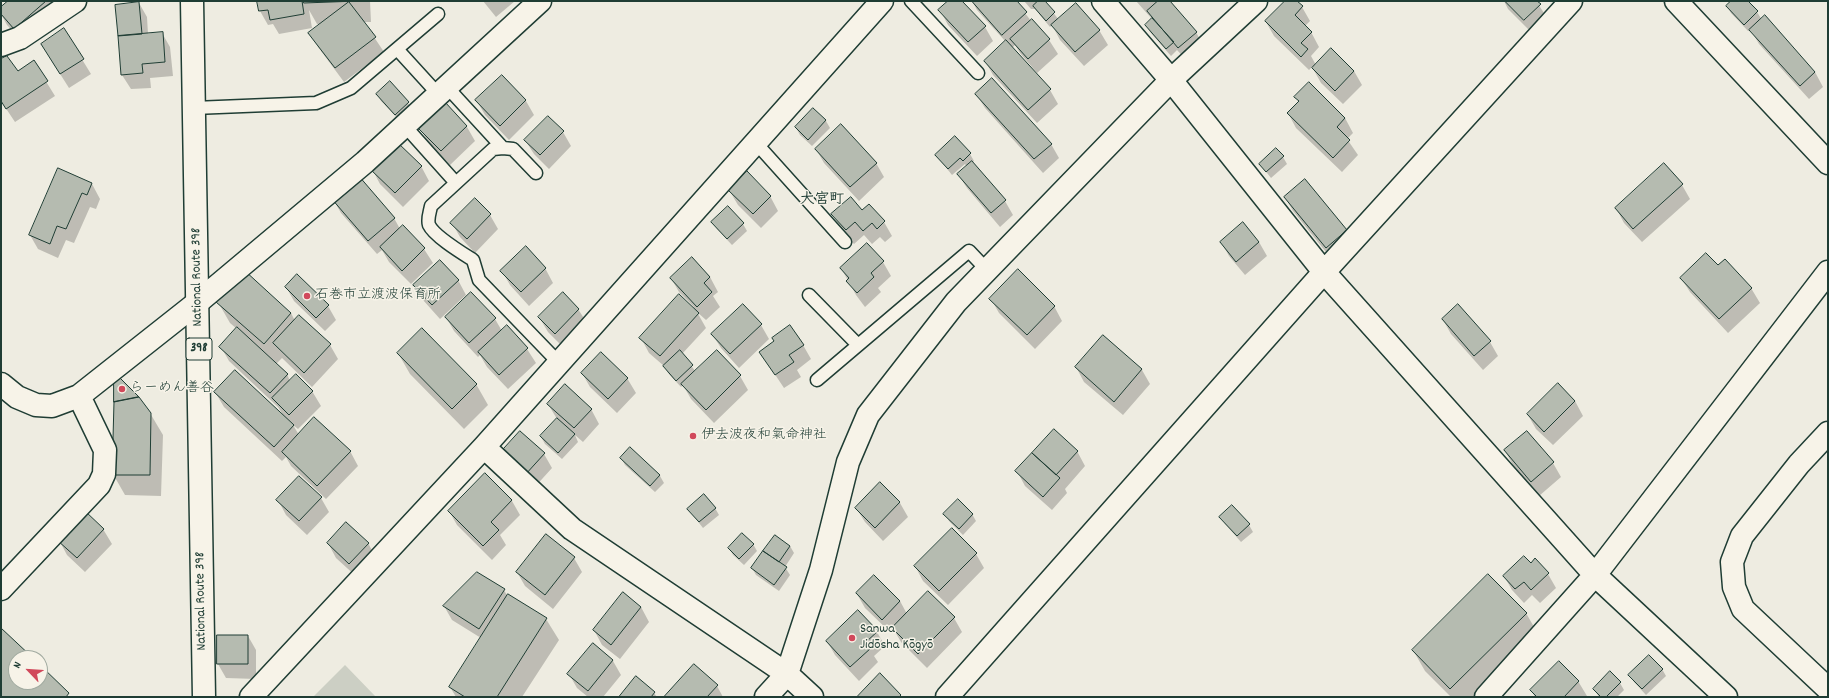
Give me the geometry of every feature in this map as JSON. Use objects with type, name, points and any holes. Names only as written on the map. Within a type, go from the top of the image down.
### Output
[{"type":"main road","points":[[1,45],[20,38],[75,1]]},
{"type":"main road","name":"National Route 398","points":[[192,1],[204,697]]},
{"type":"main road","points":[[1,384],[17,397],[36,405],[52,406],[79,396],[198,302],[365,162],[540,1]]},
{"type":"main road","points":[[251,697],[484,447],[882,1]]},
{"type":"main road","points":[[1103,1],[1171,80],[1324,272],[1595,575],[1726,697]]},
{"type":"main road","points":[[766,697],[787,674],[821,570],[848,462],[868,415],[956,302],[1171,80],[1256,1]]},
{"type":"main road","points":[[947,697],[1324,272],[1571,1]]},
{"type":"main road","points":[[1676,1],[1828,163]]},
{"type":"main road","points":[[1486,697],[1595,575],[1828,272]]},
{"type":"main road","points":[[1,589],[99,485],[104,474],[104,450],[79,396]]},
{"type":"main road","points":[[1828,433],[1799,464],[1742,536],[1732,562],[1734,587],[1743,609],[1828,689]]},
{"type":"main road","points":[[484,447],[572,529],[787,674],[812,697]]},
{"type":"lane","points":[[911,1],[978,74]]},
{"type":"lane","points":[[194,108],[316,103],[351,88],[438,14]]},
{"type":"lane","points":[[397,48],[503,148]]},
{"type":"lane","points":[[405,126],[456,183]]},
{"type":"lane","points":[[756,143],[845,242]]},
{"type":"lane","points":[[536,173],[513,149],[493,149],[431,206],[428,216],[429,225],[451,247],[473,260],[479,280],[559,363]]},
{"type":"lane","points":[[817,380],[969,251],[987,270]]},
{"type":"lane","points":[[810,295],[858,345]]},
{"type":"shaded area","points":[[345,665],[376,697],[313,697]]},
{"type":"building","points":[[8,1],[46,1],[14,29],[1,14],[1,7]]},
{"type":"building","points":[[257,1],[302,1],[304,14],[270,20],[268,10],[259,11]]},
{"type":"building","points":[[303,1],[358,1],[304,3]]},
{"type":"building","points":[[948,1],[962,1],[986,26],[968,42],[938,10]]},
{"type":"building","points":[[972,1],[1017,1],[1027,12],[1002,35]]},
{"type":"building","points":[[1038,1],[1045,1],[1055,12],[1046,21],[1033,6]]},
{"type":"building","points":[[1158,1],[1170,1],[1197,32],[1178,48],[1147,11]]},
{"type":"building","points":[[1285,1],[1297,1],[1303,6],[1295,15],[1312,32],[1301,43],[1308,49],[1301,57],[1265,21]]},
{"type":"building","points":[[1505,1],[1537,1],[1541,4],[1524,20]]},
{"type":"building","points":[[1731,1],[1748,1],[1758,11],[1744,25],[1726,6]]},
{"type":"building","points":[[139,2],[142,34],[118,36],[115,5]]},
{"type":"building","points":[[349,2],[376,37],[335,68],[308,33]]},
{"type":"building","points":[[1076,3],[1100,30],[1075,52],[1051,25]]},
{"type":"building","points":[[1765,15],[1815,72],[1800,86],[1749,30]]},
{"type":"building","points":[[1152,18],[1174,42],[1166,49],[1145,25]]},
{"type":"building","points":[[1032,19],[1050,39],[1028,59],[1010,39]]},
{"type":"building","points":[[64,28],[84,59],[60,74],[41,44]]},
{"type":"building","points":[[163,32],[165,62],[142,64],[143,73],[121,75],[118,36]]},
{"type":"building","points":[[1006,40],[1051,89],[1028,110],[984,61]]},
{"type":"building","points":[[1331,48],[1354,71],[1335,91],[1312,68]]},
{"type":"building","points":[[7,56],[18,71],[34,60],[48,81],[6,109],[1,101],[1,59]]},
{"type":"building","points":[[502,75],[526,100],[500,126],[475,100]]},
{"type":"building","points":[[992,78],[1052,144],[1034,159],[975,94]]},
{"type":"building","points":[[390,81],[409,102],[395,115],[376,94]]},
{"type":"building","points":[[1309,82],[1345,118],[1337,127],[1350,140],[1333,158],[1287,113],[1299,101],[1294,97]]},
{"type":"building","points":[[445,102],[467,126],[441,151],[418,128]]},
{"type":"building","points":[[813,108],[826,120],[808,140],[795,127]]},
{"type":"building","points":[[548,116],[564,131],[540,155],[524,140]]},
{"type":"building","points":[[841,124],[877,163],[850,187],[815,149]]},
{"type":"building","points":[[955,136],[971,153],[963,161],[960,158],[948,169],[935,155]]},
{"type":"building","points":[[397,142],[422,166],[395,193],[370,169]]},
{"type":"building","points":[[1276,148],[1284,156],[1266,172],[1259,164]]},
{"type":"building","points":[[972,161],[1006,200],[991,213],[957,174]]},
{"type":"building","points":[[1664,163],[1683,184],[1633,229],[1615,208]]},
{"type":"building","points":[[58,168],[92,183],[87,195],[82,193],[66,229],[57,226],[50,244],[29,235]]},
{"type":"building","points":[[747,171],[771,196],[753,214],[728,190]]},
{"type":"building","points":[[358,175],[395,218],[368,241],[331,198]]},
{"type":"building","points":[[1305,179],[1347,230],[1326,248],[1284,197]]},
{"type":"building","points":[[851,197],[862,210],[869,204],[885,221],[877,229],[872,223],[863,231],[855,222],[846,230],[831,214]]},
{"type":"building","points":[[475,198],[491,214],[467,239],[450,223]]},
{"type":"building","points":[[728,206],[744,223],[727,239],[711,222]]},
{"type":"building","points":[[1243,222],[1259,242],[1236,262],[1220,242]]},
{"type":"building","points":[[403,225],[425,248],[402,271],[380,247]]},
{"type":"building","points":[[867,243],[884,261],[871,273],[874,277],[857,293],[846,281],[849,278],[840,268]]},
{"type":"building","points":[[526,246],[546,268],[521,292],[500,271]]},
{"type":"building","points":[[1706,253],[1718,265],[1725,259],[1752,288],[1719,319],[1680,278]]},
{"type":"building","points":[[692,257],[710,277],[704,283],[712,292],[697,307],[670,278]]},
{"type":"building","points":[[440,260],[459,280],[432,305],[413,285]]},
{"type":"building","points":[[1018,269],[1055,306],[1027,335],[989,299]]},
{"type":"building","points":[[244,270],[291,313],[264,344],[216,302]]},
{"type":"building","points":[[297,274],[329,305],[316,318],[285,287]]},
{"type":"building","points":[[471,292],[496,318],[469,343],[445,317]]},
{"type":"building","points":[[563,292],[579,309],[555,334],[538,317]]},
{"type":"building","points":[[679,294],[699,313],[660,356],[639,338]]},
{"type":"building","points":[[743,304],[762,324],[730,354],[711,334]]},
{"type":"building","points":[[1458,304],[1491,341],[1474,356],[1442,319]]},
{"type":"building","points":[[299,315],[331,344],[304,373],[273,343]]},
{"type":"building","points":[[507,325],[528,348],[499,375],[478,352]]},
{"type":"building","points":[[790,325],[804,345],[789,355],[794,362],[775,375],[759,352],[774,341],[772,338]]},
{"type":"building","points":[[237,327],[288,374],[270,393],[219,347]]},
{"type":"building","points":[[422,328],[477,384],[452,409],[397,353]]},
{"type":"building","points":[[1103,335],[1142,369],[1114,402],[1075,367]]},
{"type":"building","points":[[680,350],[693,365],[676,381],[663,366]]},
{"type":"building","points":[[717,350],[741,375],[706,410],[681,384]]},
{"type":"building","points":[[601,352],[628,378],[608,399],[581,373]]},
{"type":"building","points":[[235,370],[294,425],[274,447],[214,392]]},
{"type":"building","points":[[296,374],[313,391],[289,415],[272,398]]},
{"type":"building","points":[[114,377],[119,377],[139,397],[114,402]]},
{"type":"building","points":[[1558,383],[1575,401],[1544,432],[1527,414]]},
{"type":"building","points":[[565,384],[592,409],[574,428],[547,404]]},
{"type":"building","points":[[139,397],[151,413],[150,475],[112,475],[114,402]]},
{"type":"building","points":[[314,417],[351,451],[317,486],[282,452]]},
{"type":"building","points":[[557,418],[575,434],[558,453],[540,436]]},
{"type":"building","points":[[1054,429],[1078,451],[1056,475],[1032,453]]},
{"type":"building","points":[[520,431],[545,453],[525,475],[500,453]]},
{"type":"building","points":[[1527,431],[1554,462],[1531,482],[1504,450]]},
{"type":"building","points":[[630,447],[660,475],[650,486],[620,458]]},
{"type":"building","points":[[1032,453],[1060,478],[1043,497],[1015,471]]},
{"type":"building","points":[[485,473],[512,500],[491,522],[499,530],[483,546],[448,511]]},
{"type":"building","points":[[299,476],[322,497],[299,521],[276,500]]},
{"type":"building","points":[[880,482],[900,502],[875,528],[855,508]]},
{"type":"building","points":[[704,494],[716,508],[699,522],[687,509]]},
{"type":"building","points":[[958,499],[973,514],[959,529],[943,514]]},
{"type":"building","points":[[1232,505],[1250,524],[1237,536],[1219,517]]},
{"type":"building","points":[[85,511],[104,529],[77,558],[57,540]]},
{"type":"building","points":[[346,522],[369,543],[349,564],[327,543]]},
{"type":"building","points":[[952,528],[977,553],[939,591],[914,566]]},
{"type":"building","points":[[742,533],[754,544],[739,559],[728,548]]},
{"type":"building","points":[[546,534],[575,557],[545,595],[516,572]]},
{"type":"building","points":[[775,535],[790,546],[779,562],[763,551]]},
{"type":"building","points":[[763,551],[787,567],[774,585],[751,568]]},
{"type":"building","points":[[1524,556],[1531,563],[1535,558],[1549,573],[1531,590],[1524,582],[1515,589],[1503,576]]},
{"type":"building","points":[[477,572],[505,589],[479,629],[443,606]]},
{"type":"building","points":[[1488,574],[1527,613],[1450,689],[1412,650]]},
{"type":"building","points":[[874,575],[900,601],[882,620],[856,593]]},
{"type":"building","points":[[928,591],[955,617],[918,654],[892,628]]},
{"type":"building","points":[[623,592],[641,607],[611,645],[593,630]]},
{"type":"building","points":[[508,594],[547,618],[497,697],[465,697],[449,687]]},
{"type":"building","points":[[858,610],[878,631],[866,642],[871,648],[850,667],[826,641]]},
{"type":"building","points":[[1,628],[24,650],[8,650],[8,690],[48,690],[48,673],[69,693],[66,697],[1,697]]},
{"type":"building","points":[[217,635],[248,635],[248,664],[217,664]]},
{"type":"building","points":[[593,643],[613,660],[588,691],[567,674]]},
{"type":"building","points":[[1649,655],[1663,669],[1642,689],[1628,675]]},
{"type":"building","points":[[1559,661],[1579,681],[1564,697],[1537,697],[1530,690]]},
{"type":"building","points":[[694,664],[718,685],[707,697],[664,697]]},
{"type":"building","points":[[1610,671],[1621,682],[1606,697],[1601,697],[1593,689]]},
{"type":"building","points":[[880,673],[901,695],[899,697],[857,697]]},
{"type":"building","points":[[636,676],[655,692],[651,697],[619,697]]},
{"type":"place","name":"石巻市立渡波保育所","points":[[307,296]]},
{"type":"place","name":"らーめん善谷","points":[[122,389]]},
{"type":"place","name":"伊去波夜和氣命神社","points":[[693,436]]},
{"type":"place","name":"Sanwa Jidōsha Kōgyō","points":[[852,638]]},
{"type":"district","name":"大宮町","points":[[822,201]]}]
